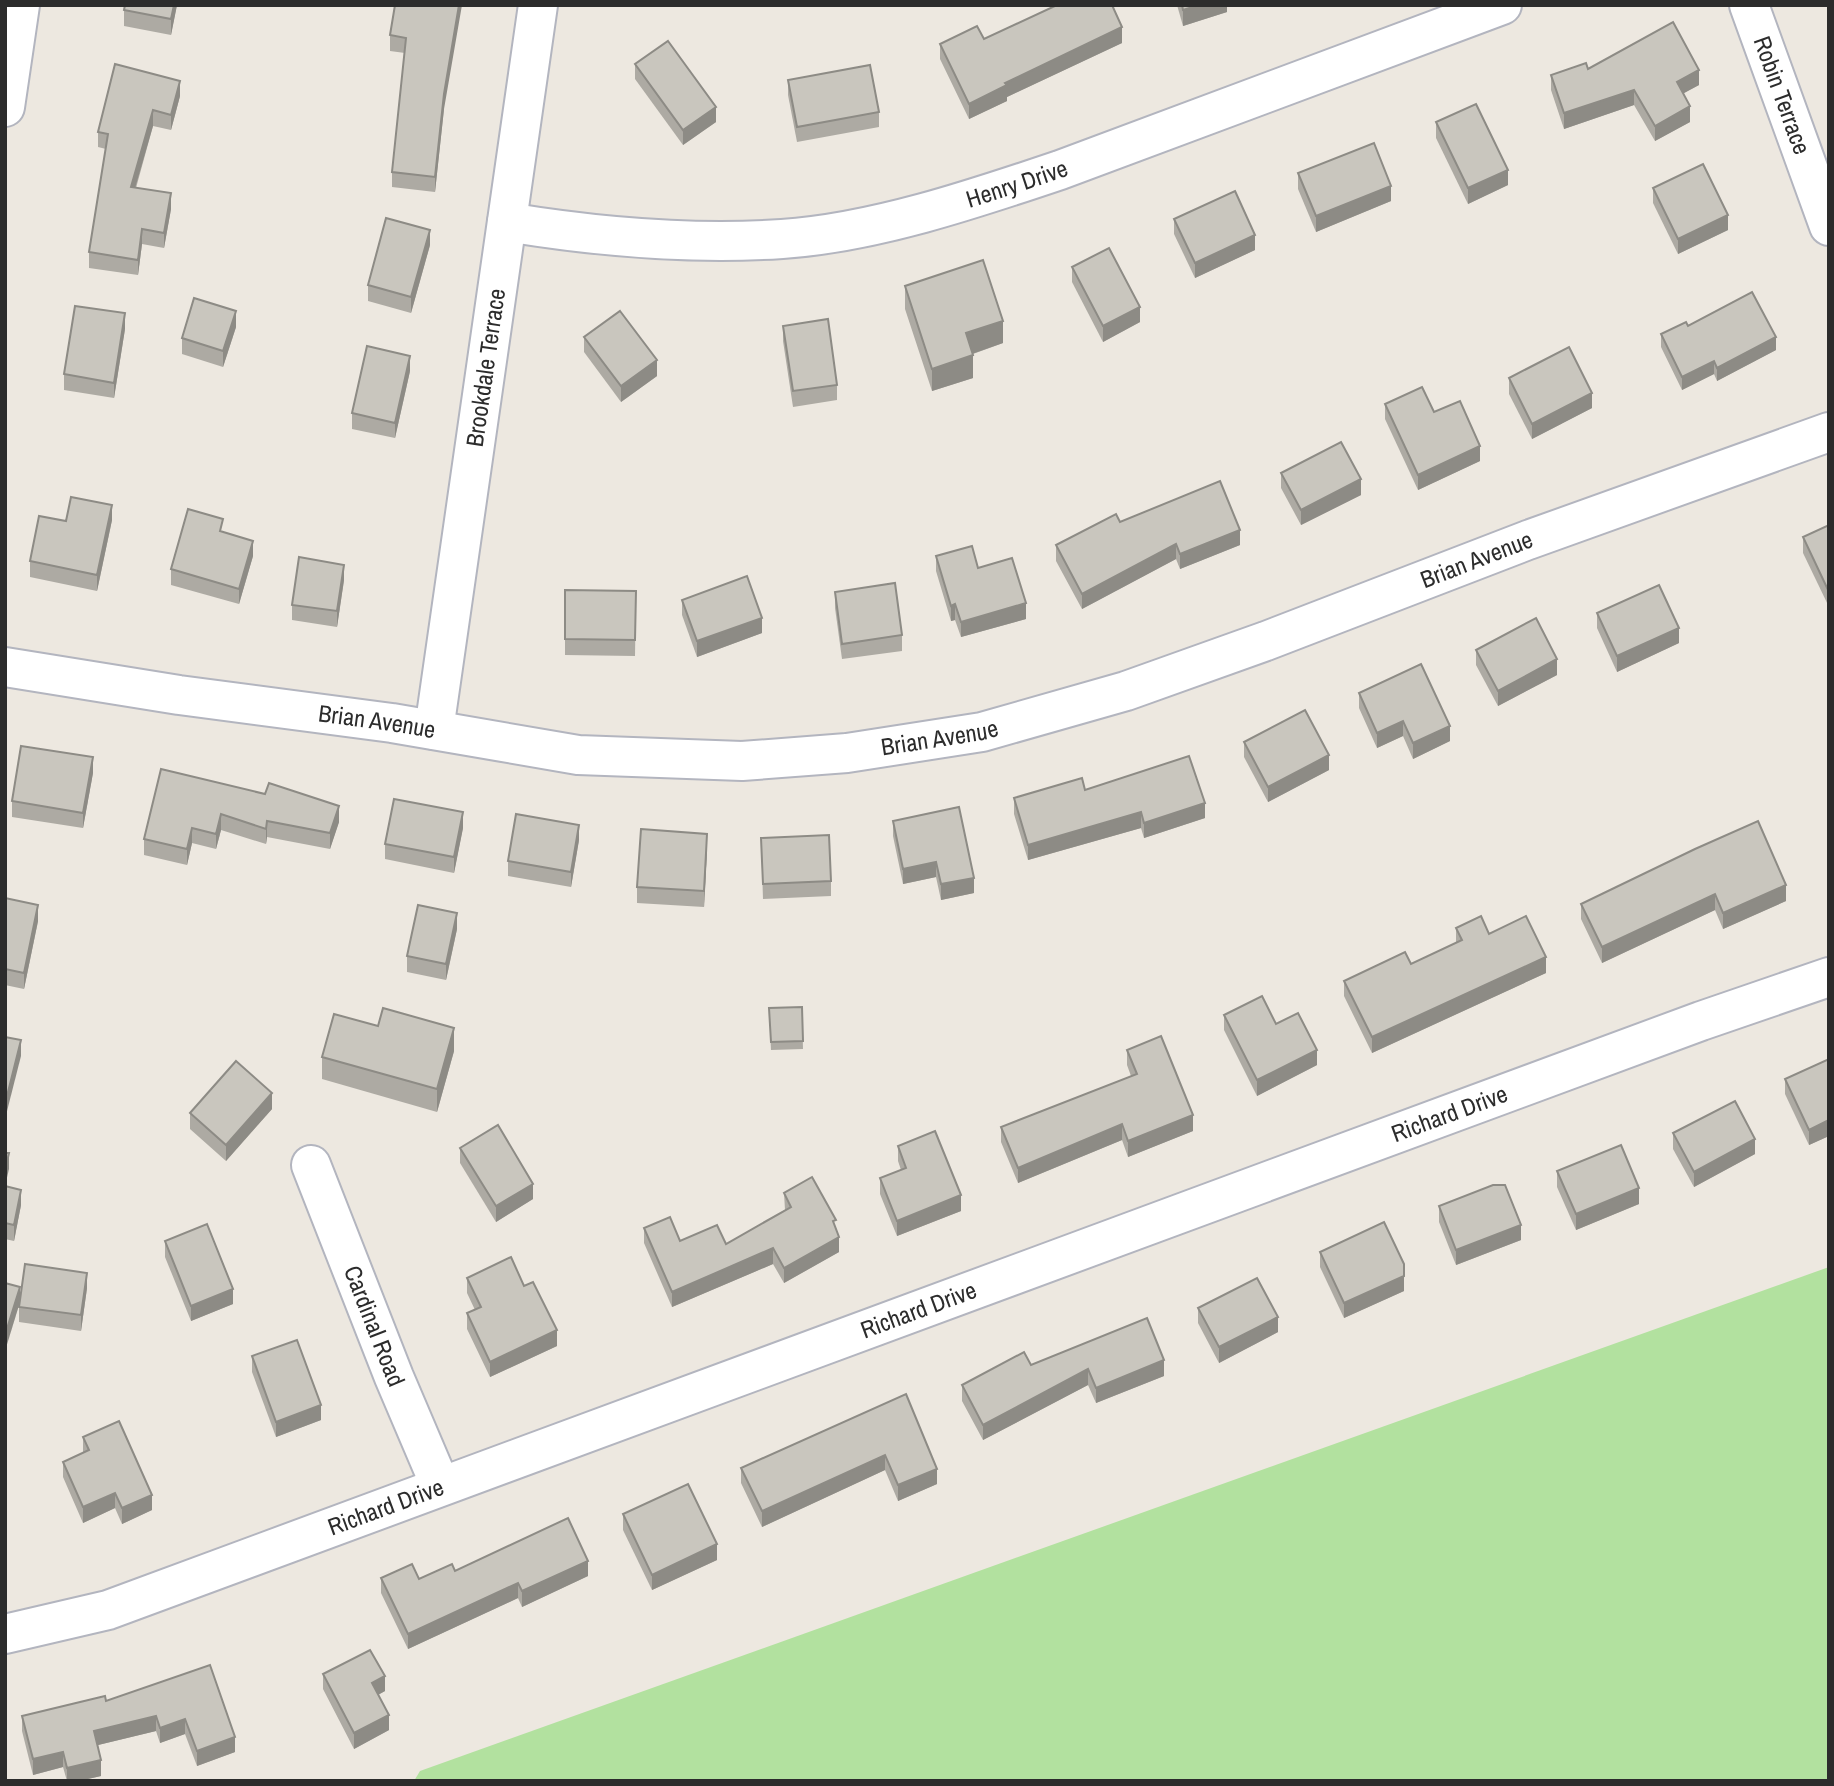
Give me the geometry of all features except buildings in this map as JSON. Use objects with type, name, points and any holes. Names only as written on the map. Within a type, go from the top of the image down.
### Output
[{"type":"street","points":[[5,107],[20,5]]},
{"type":"street","name":"Brookdale Terrace","points":[[434,730],[538,5]]},
{"type":"street","name":"Henry Drive","points":[[507,222],[583,235],[686,240],[783,239],[884,222],[1060,170],[1502,5]]},
{"type":"street","name":"Robin Terrace","points":[[1749,5],[1829,226]]},
{"type":"street","name":"Brian Avenue","points":[[5,667],[179,695],[434,730],[578,755],[742,761],[847,753],[982,732],[1126,691],[1266,641],[1528,540],[1829,432]]},
{"type":"street","name":"Richard Drive","points":[[5,1634],[108,1610],[440,1485],[1701,1021],[1829,977]]},
{"type":"street","name":"Cardinal Road","points":[[311,1165],[394,1377],[440,1485]]},
{"type":"green space","points":[[1829,1267],[1829,1781],[414,1781],[420,1771]]}]
